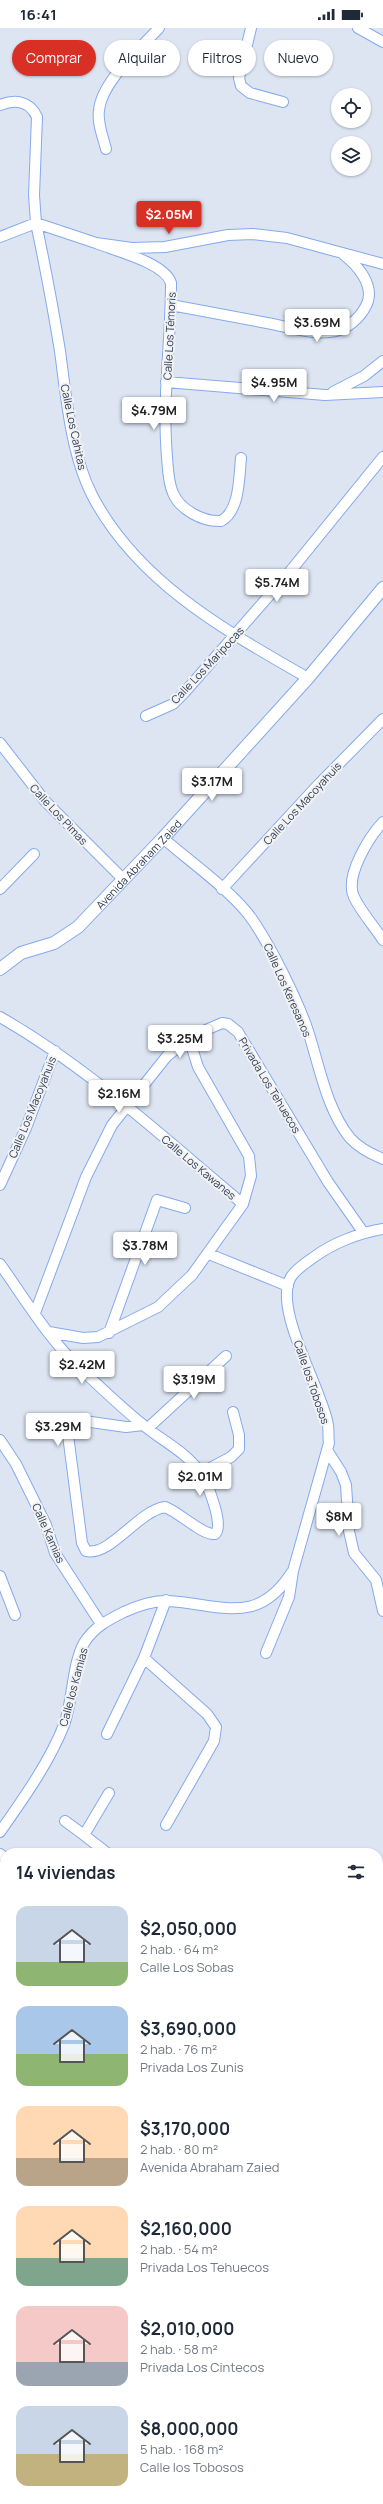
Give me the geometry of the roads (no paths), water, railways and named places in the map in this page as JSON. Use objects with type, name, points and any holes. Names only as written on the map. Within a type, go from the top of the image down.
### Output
[{"type":"street","points":[[106,149],[100,127],[100,100],[115,76],[159,28]]},
{"type":"street","points":[[251,28],[239,78],[241,86],[250,93],[283,102]]},
{"type":"street","points":[[358,28],[383,42]]},
{"type":"street","name":"Calle Los Cahitas","points":[[0,106],[20,102],[34,110],[37,117],[34,194],[36,224],[78,453],[92,495],[122,542],[169,588],[234,636],[308,678]]},
{"type":"street","points":[[0,237],[36,224],[96,243],[132,248],[148,248],[228,235],[254,234],[287,238],[383,264]]},
{"type":"street","name":"Calle Los Témoris","points":[[96,243],[165,272],[172,283],[166,382],[165,433],[169,481],[173,494],[183,507],[195,515],[215,521],[226,518],[233,507],[237,492],[241,458]]},
{"type":"street","points":[[171,305],[311,331],[339,330],[351,324],[363,312],[369,300],[368,286],[361,272],[342,253]]},
{"type":"street","points":[[325,395],[351,384],[383,361]]},
{"type":"street","points":[[166,382],[325,395],[383,392]]},
{"type":"street","name":"Calle Los Maripocas","points":[[146,716],[173,704],[234,636],[383,457]]},
{"type":"street","name":"Avenida Abraham Zaied","points":[[0,969],[21,953],[68,936],[163,838],[308,678],[383,588]]},
{"type":"street","name":"Calle Los Macoyahuis","points":[[222,889],[313,790],[383,719]]},
{"type":"street","name":"Calle Los Pimas","points":[[0,743],[45,801],[123,879]]},
{"type":"street","points":[[383,822],[363,851],[352,883],[353,896],[383,940]]},
{"type":"street","name":"Calle Los Keresanos","points":[[163,838],[222,889],[253,920],[267,943],[305,1024],[334,1110],[350,1138],[367,1152],[383,1159]]},
{"type":"street","points":[[0,889],[34,854]]},
{"type":"street","name":"Calle Los Kawanes","points":[[0,1017],[55,1051],[126,1106],[243,1204]]},
{"type":"street","name":"Privada Los Tehuecos","points":[[35,1313],[86,1177],[112,1125],[167,1056],[192,1036],[222,1023],[228,1024],[238,1032],[328,1182],[364,1232]]},
{"type":"street","points":[[49,1332],[83,1338],[109,1333],[158,1307],[192,1275],[209,1254],[243,1204],[251,1176],[249,1156],[198,1067],[193,1051],[192,1036]]},
{"type":"street","name":"Calle Los Macoyahuis","points":[[0,1185],[26,1128],[55,1051]]},
{"type":"street","points":[[109,1333],[157,1200],[185,1208]]},
{"type":"street","points":[[209,1254],[288,1286],[291,1277],[298,1269],[318,1254],[364,1232],[383,1229]]},
{"type":"street","points":[[0,1264],[49,1332],[79,1368],[146,1427],[188,1458],[201,1473],[212,1498],[217,1521],[217,1533],[209,1534],[179,1514],[165,1507],[150,1511],[106,1546],[91,1552],[84,1550],[68,1435],[70,1429],[78,1421],[126,1427],[146,1427],[226,1356]]},
{"type":"street","name":"Calle los Tobosos","points":[[266,1653],[285,1609],[293,1571],[327,1450],[328,1425],[289,1313],[288,1286]]},
{"type":"street","points":[[201,1473],[231,1457],[239,1450],[239,1435],[233,1412]]},
{"type":"street","name":"Calle Kamias","points":[[0,1440],[23,1478],[46,1526],[55,1553],[101,1624]]},
{"type":"street","points":[[327,1450],[341,1472],[346,1486],[349,1531],[354,1553],[376,1580],[383,1611]]},
{"type":"street","name":"Calle los Kamias","points":[[0,1832],[56,1742],[70,1707],[84,1644],[101,1624],[144,1604],[166,1600],[237,1610],[252,1607],[272,1597],[293,1571]]},
{"type":"street","points":[[0,1576],[14,1615]]},
{"type":"street","points":[[107,1734],[144,1658],[166,1600]]},
{"type":"street","points":[[144,1658],[208,1714],[216,1727],[214,1741],[166,1826]]},
{"type":"street","points":[[84,1835],[109,1793]]},
{"type":"street","points":[[65,1821],[101,1848]]}]
